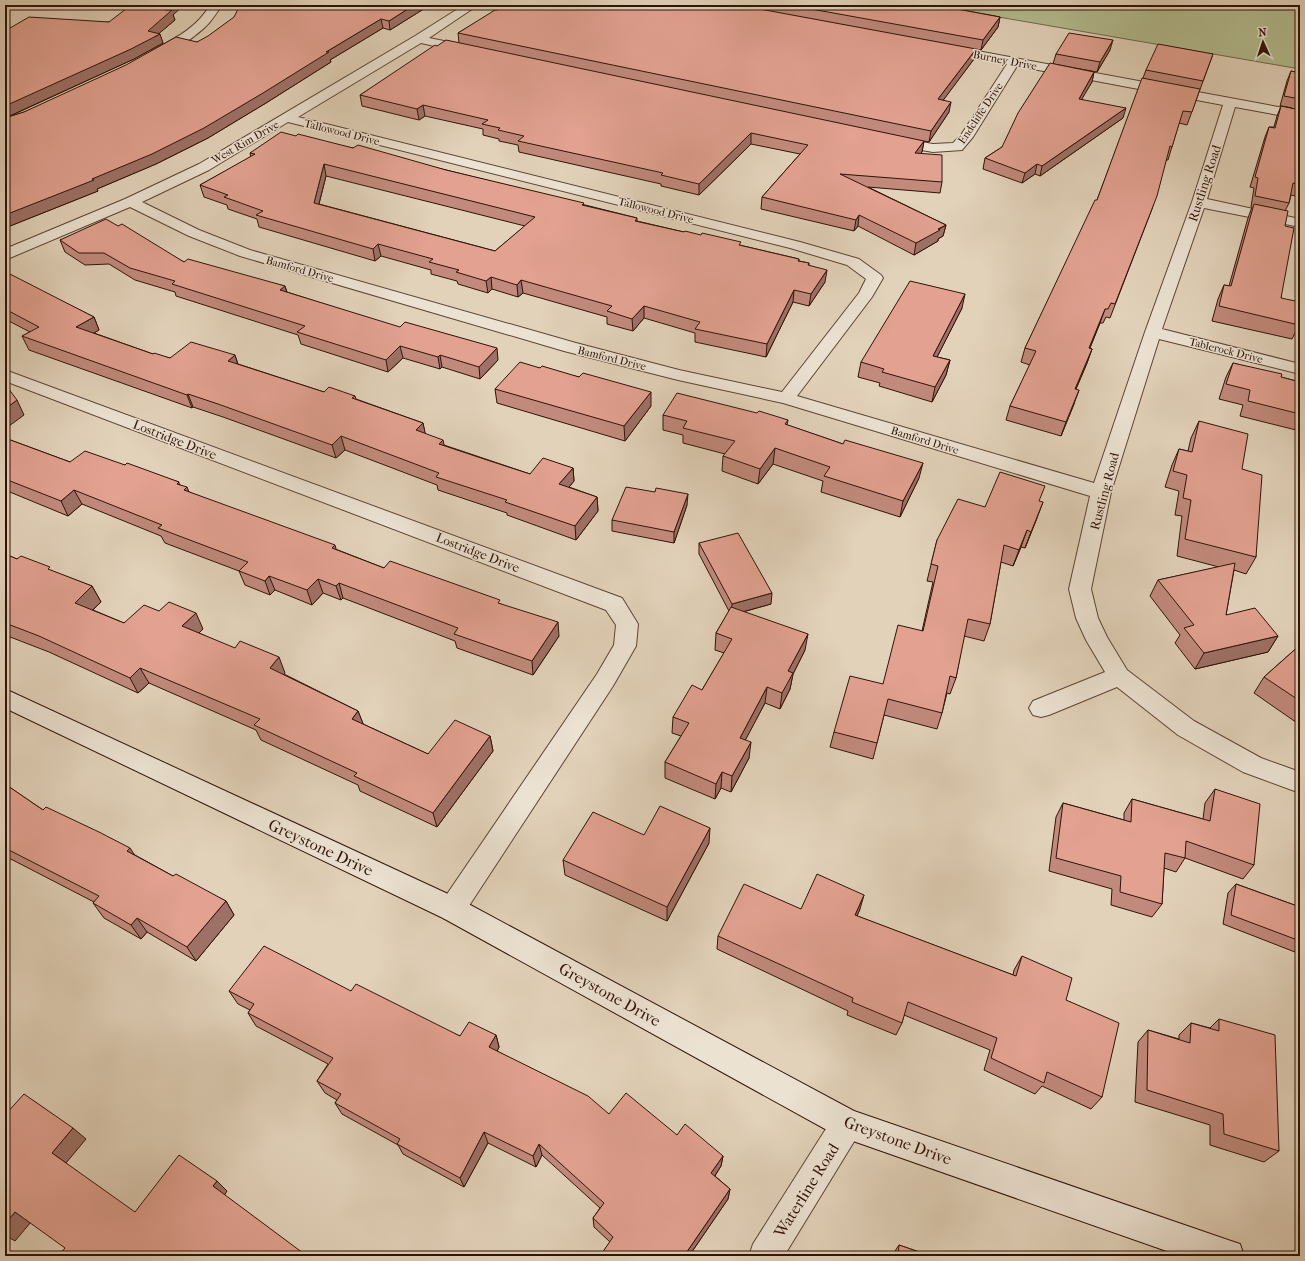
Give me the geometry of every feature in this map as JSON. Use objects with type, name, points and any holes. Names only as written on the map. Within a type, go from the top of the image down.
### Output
[{"type":"street","points":[[145,60],[188,35],[204,23],[216,5]]},
{"type":"street","name":"West Rim Drive","points":[[5,255],[130,202],[204,167],[419,39],[471,5]]},
{"type":"street","points":[[419,39],[481,52]]},
{"type":"street","name":"Burney Drive","points":[[936,48],[1300,115]]},
{"type":"street","name":"Endcliffe Drive","points":[[883,139],[933,148],[957,147],[966,137],[1014,62]]},
{"type":"street","name":"Rustling Road","points":[[1230,102],[1199,202],[1153,332],[1101,492],[1080,589],[1090,624],[1097,640],[1119,676],[1186,728],[1252,765],[1300,783]]},
{"type":"street","name":"Tallowood Drive","points":[[287,118],[787,243],[853,262],[875,278],[866,294],[786,398]]},
{"type":"street","name":"Bamford Drive","points":[[130,202],[194,233],[245,253],[570,347],[678,375],[786,398],[1101,492]]},
{"type":"street","points":[[1199,202],[1300,223]]},
{"type":"street","name":"Tablerock Drive","points":[[1153,332],[1300,369]]},
{"type":"street","name":"Lostridge Drive","points":[[5,375],[614,604],[627,624],[625,646],[605,680],[452,909]]},
{"type":"street","points":[[1041,708],[1119,676]]},
{"type":"street","name":"Greystone Drive","points":[[5,698],[452,909],[847,1124],[1228,1256]]},
{"type":"street","name":"Waterline Road","points":[[765,1256],[847,1124]]},
{"type":"green space","points":[[929,5],[1300,5],[1300,69]]},
{"type":"building","points":[[131,5],[171,5],[165,10],[172,10],[148,31],[160,34],[131,49],[5,106],[5,31],[29,17],[109,22]]},
{"type":"building","points":[[240,5],[414,5],[389,21],[381,19],[204,128],[152,154],[92,179],[94,180],[5,215],[5,118],[24,112],[126,65],[176,37],[197,42],[234,17]]},
{"type":"building","points":[[505,5],[738,5],[976,49],[938,99],[951,102],[931,131],[458,33]]},
{"type":"building","points":[[789,5],[935,5],[1000,17],[983,40]]},
{"type":"building","points":[[1069,33],[1113,40],[1100,62],[1056,54]]},
{"type":"building","points":[[446,40],[924,141],[915,153],[942,155],[942,182],[840,174],[946,225],[938,229],[940,230],[916,243],[859,215],[856,220],[762,197],[808,145],[751,133],[699,184],[661,175],[663,173],[518,141],[524,136],[498,130],[500,128],[482,124],[488,120],[423,105],[417,109],[360,95],[435,45],[437,46]]},
{"type":"building","points":[[1158,44],[1213,54],[1203,81],[1146,70]]},
{"type":"building","points":[[1050,63],[1094,72],[1079,99],[1126,108],[1042,166],[1037,164],[1025,173],[985,158],[1002,147],[1018,113]]},
{"type":"building","points":[[1291,71],[1300,73],[1300,99],[1284,96]]},
{"type":"building","points":[[1142,78],[1200,89],[1192,112],[1183,111],[1172,147],[1170,146],[1157,196],[1115,304],[1111,303],[1108,309],[1105,309],[1089,348],[1092,349],[1075,389],[1079,390],[1066,422],[1010,406],[1036,351],[1025,348],[1095,200],[1097,200]]},
{"type":"building","points":[[1281,106],[1300,110],[1300,185],[1293,183],[1289,203],[1255,196],[1258,178],[1255,177],[1269,127],[1275,128]]},
{"type":"building","points":[[281,132],[296,136],[298,134],[353,148],[358,145],[446,170],[584,203],[582,205],[637,218],[635,221],[684,232],[701,235],[702,233],[741,242],[739,245],[799,259],[798,261],[809,263],[808,265],[827,270],[811,294],[794,290],[767,344],[695,329],[700,322],[644,306],[632,319],[607,311],[612,306],[521,280],[517,285],[491,277],[486,281],[456,272],[459,270],[429,262],[433,259],[378,244],[373,249],[256,215],[263,211],[224,197],[228,195],[200,185],[255,154],[250,153]],"holes":[[[324,164],[535,217],[495,251],[314,203]]]},
{"type":"building","points":[[1254,204],[1288,211],[1285,226],[1294,228],[1281,298],[1300,302],[1299,325],[1219,306],[1224,285],[1231,286]]},
{"type":"building","points":[[106,219],[118,226],[122,224],[184,262],[188,259],[285,286],[280,290],[400,327],[405,322],[497,348],[479,367],[440,355],[438,357],[400,346],[386,360],[297,332],[305,326],[172,284],[175,281],[130,268],[104,253],[79,253],[60,240]]},
{"type":"building","points":[[5,273],[8,273],[94,317],[76,327],[153,354],[154,353],[170,358],[191,342],[235,355],[228,361],[324,392],[329,387],[355,396],[352,398],[423,423],[416,430],[443,440],[439,444],[530,474],[543,458],[573,468],[559,484],[597,497],[575,526],[505,502],[507,500],[436,477],[439,473],[341,436],[332,445],[22,336],[39,327],[5,309]]},
{"type":"building","points":[[910,281],[965,294],[933,356],[950,360],[935,387],[882,372],[884,369],[861,362]]},
{"type":"building","points":[[520,362],[540,368],[542,366],[579,377],[583,373],[651,392],[624,426],[495,389]]},
{"type":"building","points":[[1233,363],[1282,374],[1281,377],[1300,382],[1300,414],[1248,401],[1250,390],[1226,384]]},
{"type":"building","points":[[5,384],[17,400],[5,409]]},
{"type":"building","points":[[677,393],[757,413],[759,411],[788,420],[785,424],[843,444],[845,440],[923,463],[903,501],[824,476],[830,467],[775,448],[760,469],[723,456],[735,441],[683,428],[687,421],[663,415]]},
{"type":"building","points":[[1199,421],[1248,434],[1242,469],[1262,475],[1256,557],[1185,539],[1191,500],[1183,498],[1187,475],[1173,471],[1179,449],[1192,452]]},
{"type":"building","points":[[5,438],[70,462],[85,451],[125,465],[127,463],[179,482],[177,484],[187,487],[184,490],[335,545],[332,548],[384,568],[390,561],[500,600],[498,603],[558,622],[532,661],[454,634],[458,628],[339,583],[336,586],[318,579],[307,590],[269,576],[265,581],[239,571],[248,562],[158,528],[162,525],[74,490],[61,501],[5,479]]},
{"type":"building","points":[[1000,472],[1045,486],[1039,501],[1043,502],[1031,532],[1027,530],[1019,550],[1004,545],[990,624],[968,619],[956,678],[950,676],[942,713],[888,699],[877,743],[834,732],[850,676],[883,684],[898,625],[923,631],[938,566],[931,564],[937,540],[958,499],[985,507]]},
{"type":"building","points":[[626,487],[655,492],[656,488],[688,494],[674,532],[612,520]]},
{"type":"building","points":[[738,533],[772,593],[732,604],[699,543]]},
{"type":"building","points":[[5,554],[17,559],[21,556],[50,567],[48,569],[92,586],[75,603],[124,623],[144,605],[159,611],[169,602],[196,613],[182,626],[235,648],[240,641],[279,657],[270,668],[358,711],[352,719],[428,754],[455,720],[490,736],[433,813],[354,776],[357,773],[254,725],[260,719],[140,668],[130,678],[39,636],[5,623]]},
{"type":"building","points":[[1235,563],[1226,615],[1255,608],[1278,636],[1204,653],[1184,628],[1194,625],[1158,580]]},
{"type":"building","points":[[731,607],[808,634],[788,671],[793,673],[782,693],[767,687],[740,738],[751,742],[732,776],[722,772],[716,784],[665,762],[689,723],[673,717],[692,685],[702,690],[732,639],[716,633]]},
{"type":"building","points":[[1300,645],[1300,701],[1264,677]]},
{"type":"building","points":[[5,784],[43,810],[46,807],[99,832],[130,848],[127,851],[173,876],[176,874],[226,901],[187,947],[137,918],[131,925],[93,903],[99,896],[5,848]]},
{"type":"building","points":[[1215,789],[1260,804],[1254,865],[1186,841],[1185,858],[1165,853],[1162,904],[1120,892],[1121,876],[1056,858],[1063,803],[1131,822],[1132,799],[1210,821]]},
{"type":"building","points":[[660,806],[710,828],[667,907],[563,860],[593,812],[644,835]]},
{"type":"building","points":[[817,874],[864,895],[855,915],[1016,976],[1022,956],[1072,978],[1066,1000],[1119,1023],[1102,1097],[1047,1072],[1044,1083],[991,1058],[997,1038],[908,1002],[902,1023],[852,1002],[853,998],[718,936],[744,884],[801,909]]},
{"type":"building","points":[[1236,884],[1300,907],[1300,941],[1231,915]]},
{"type":"building","points":[[264,946],[351,991],[356,984],[460,1036],[469,1022],[496,1035],[489,1047],[588,1096],[609,1114],[626,1093],[677,1135],[685,1124],[723,1156],[711,1173],[730,1189],[684,1256],[600,1256],[613,1237],[593,1218],[604,1203],[539,1144],[533,1156],[484,1132],[460,1178],[397,1144],[400,1139],[335,1103],[341,1094],[317,1081],[333,1058],[248,1013],[254,1004],[229,991]]},
{"type":"building","points":[[1219,1019],[1275,1035],[1279,1151],[1224,1134],[1223,1114],[1147,1090],[1148,1030],[1190,1043],[1191,1023],[1219,1031]]},
{"type":"building","points":[[24,1094],[73,1128],[52,1153],[135,1212],[179,1155],[217,1181],[213,1186],[307,1256],[58,1256],[65,1248],[15,1212],[5,1224],[5,1115]]},
{"type":"building","points":[[899,1245],[931,1256],[898,1256]]}]
